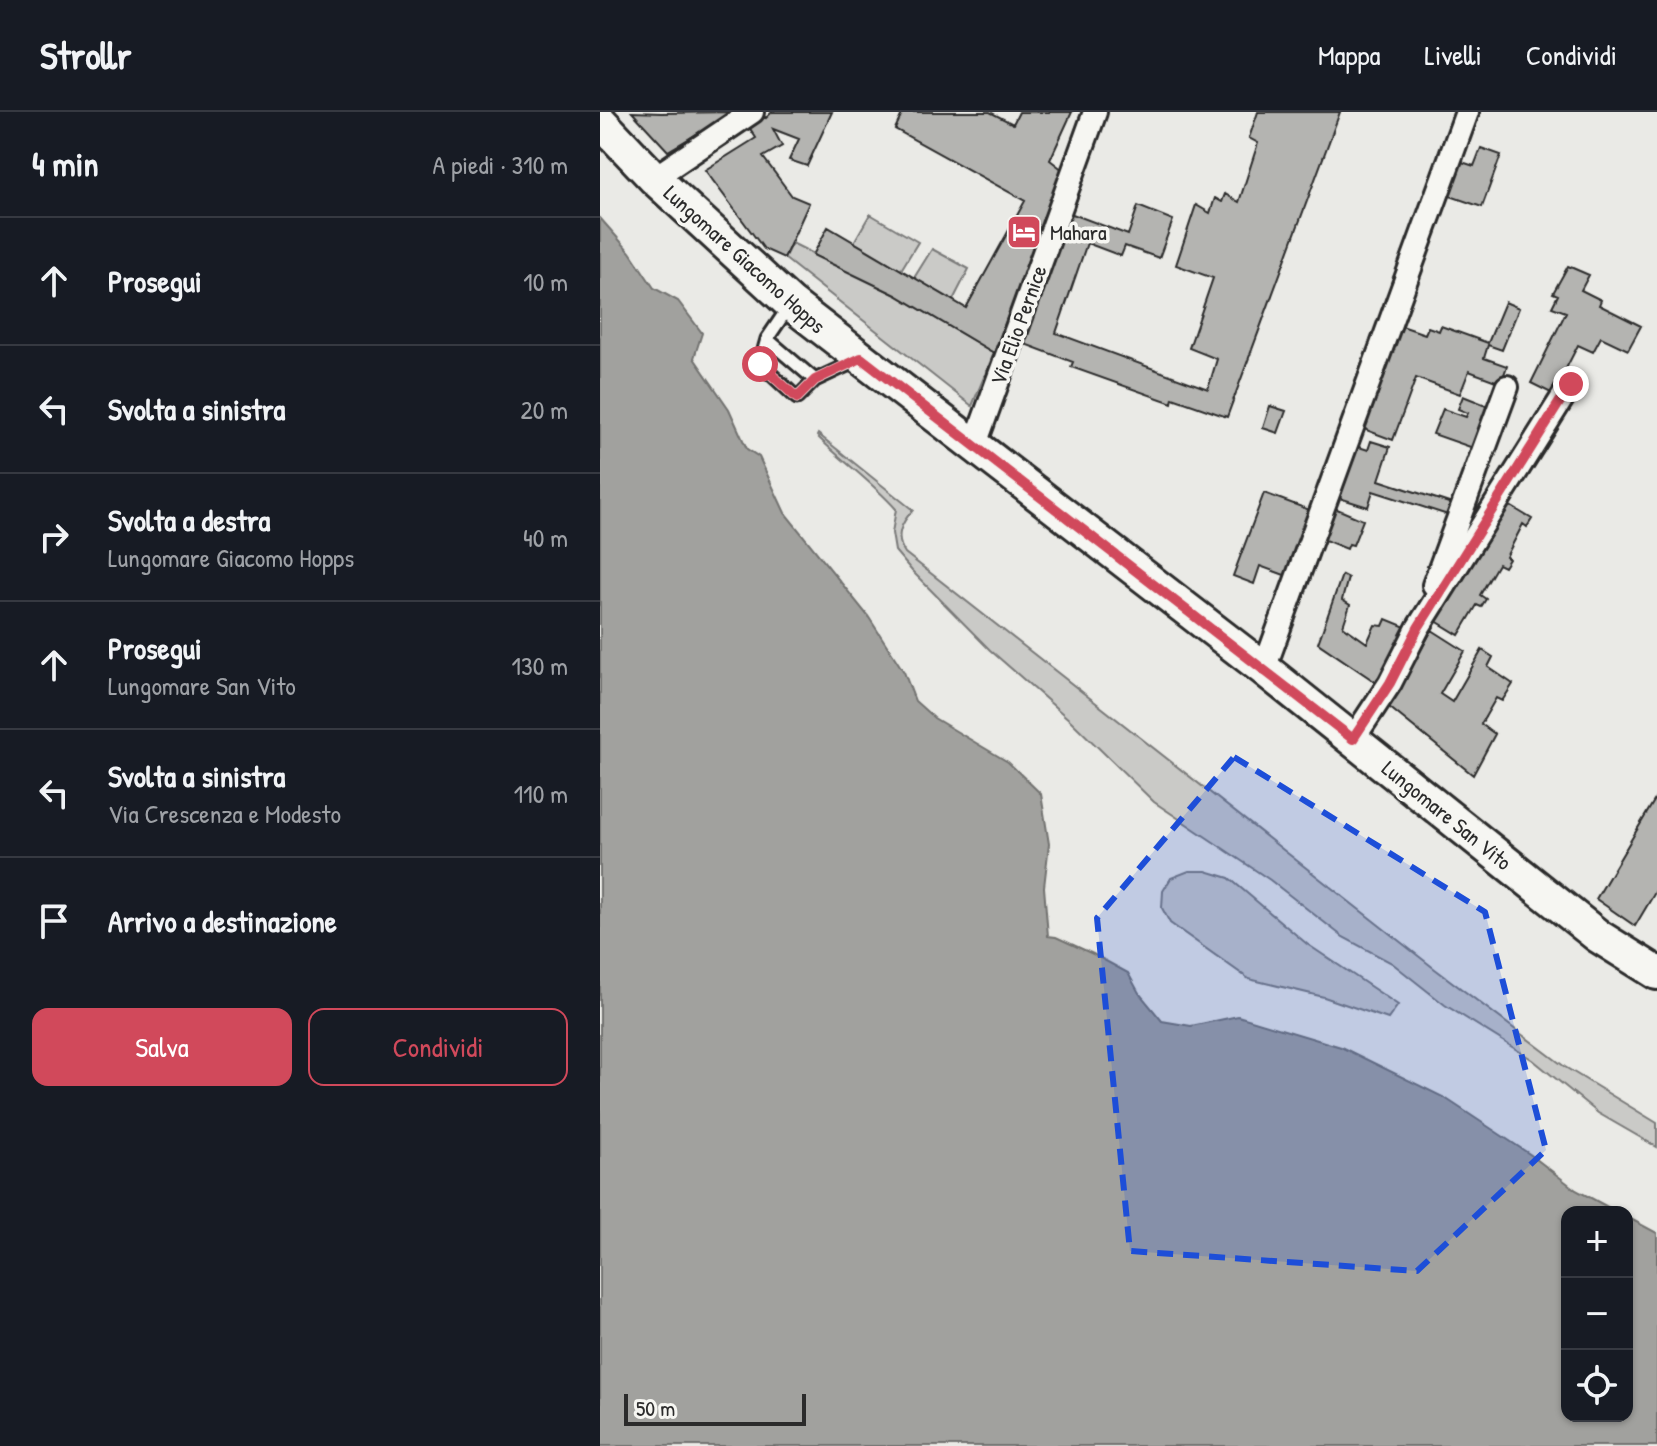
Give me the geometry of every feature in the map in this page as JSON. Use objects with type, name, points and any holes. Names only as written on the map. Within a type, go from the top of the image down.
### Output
[{"type":"main road","name":"Lungomare Giacomo Hopps","points":[[600,121],[654,178],[791,304],[974,447]]},
{"type":"main road","name":"Lungomare San Vito","points":[[974,447],[1264,669],[1598,936],[1657,973]]},
{"type":"street","points":[[654,178],[752,112]]},
{"type":"street","name":"Via Elio Pernice","points":[[974,447],[1095,112]]},
{"type":"street","points":[[1264,669],[1467,112]]},
{"type":"street","points":[[1353,739],[1390,683],[1418,628],[1571,384]]},
{"type":"street","points":[[1418,628],[1507,387]]},
{"type":"lane","points":[[791,304],[767,339],[760,364],[797,398],[815,380],[861,358]]},
{"type":"lane","points":[[767,339],[815,380]]},
{"type":"highlighted area","points":[[1234,757],[1485,912],[1546,1150],[1417,1271],[1130,1251],[1097,918]]},
{"type":"shaded area","points":[[870,214],[918,242],[901,270],[854,242]]},
{"type":"shaded area","points":[[600,218],[630,252],[654,288],[678,301],[702,333],[694,358],[729,409],[747,449],[759,457],[785,513],[868,616],[904,672],[915,701],[934,718],[1008,762],[1041,794],[1049,844],[1044,887],[1048,936],[1093,954],[1128,973],[1139,993],[1162,1021],[1191,1026],[1238,1016],[1341,1047],[1445,1098],[1531,1155],[1576,1190],[1606,1206],[1561,1206],[1561,1422],[1633,1422],[1633,1220],[1657,1233],[1657,1446],[600,1446]]},
{"type":"shaded area","points":[[792,243],[896,295],[994,353],[972,406],[784,258]]},
{"type":"shaded area","points":[[932,249],[969,269],[953,300],[914,278]]},
{"type":"shaded area","points":[[818,434],[913,510],[900,530],[905,553],[1435,969],[1565,1067],[1657,1123],[1657,1147],[1598,1113],[1533,1060],[1445,1005],[1392,963],[1343,937],[1270,880],[1154,802],[1071,721],[990,650],[912,571],[895,551],[892,533],[896,509]]},
{"type":"shaded area","points":[[1189,871],[1206,871],[1229,878],[1307,944],[1398,1005],[1388,1019],[1324,997],[1249,979],[1170,923],[1162,908],[1163,891],[1171,878]]},
{"type":"building","points":[[632,112],[661,113],[734,112],[668,151]]},
{"type":"building","points":[[772,112],[832,112],[807,166],[789,160],[799,139],[773,129],[782,146],[763,157],[792,196],[809,203],[784,258],[764,249],[705,170],[756,138],[749,127]]},
{"type":"building","name":"Mahara","points":[[903,112],[990,112],[1013,124],[1019,112],[1072,112],[1050,160],[1063,170],[994,353],[896,295],[813,255],[828,227],[966,308],[1025,201],[895,129]]},
{"type":"building","points":[[1258,112],[1340,112],[1227,417],[1173,398],[1172,403],[1071,367],[1073,362],[1022,343],[1070,213],[1128,235],[1138,206],[1173,220],[1159,258],[1125,246],[1121,256],[1087,243],[1056,333],[1208,389],[1217,359],[1189,348],[1213,278],[1176,265],[1196,205],[1210,213],[1215,198],[1222,202],[1225,194],[1239,202],[1258,143],[1249,138]]},
{"type":"building","points":[[1481,148],[1501,155],[1482,207],[1447,195],[1459,161],[1474,166]]},
{"type":"building","points":[[1568,266],[1589,275],[1581,290],[1601,300],[1599,305],[1641,326],[1628,350],[1601,337],[1593,352],[1578,345],[1553,394],[1531,383],[1566,312],[1552,307],[1558,295],[1553,293]]},
{"type":"building","points":[[1505,302],[1519,308],[1502,350],[1488,345],[1484,358],[1507,366],[1501,383],[1469,371],[1460,394],[1416,378],[1393,440],[1358,427],[1396,324],[1425,334],[1428,327],[1439,331],[1441,326],[1488,343]]},
{"type":"building","points":[[1463,396],[1491,407],[1476,449],[1433,434],[1443,409],[1466,417],[1468,413],[1458,409]]},
{"type":"building","points":[[1270,406],[1286,411],[1278,433],[1263,428]]},
{"type":"building","points":[[1371,441],[1390,447],[1379,480],[1455,505],[1451,516],[1373,491],[1368,507],[1333,496],[1350,444],[1368,450]]},
{"type":"building","points":[[1264,493],[1310,510],[1287,576],[1260,566],[1254,584],[1233,576]]},
{"type":"building","points":[[1507,504],[1532,519],[1527,527],[1523,524],[1506,557],[1509,559],[1504,567],[1498,564],[1480,595],[1486,599],[1481,607],[1477,605],[1459,635],[1436,621]]},
{"type":"building","points":[[1330,506],[1363,520],[1353,545],[1349,544],[1347,549],[1317,537]]},
{"type":"building","points":[[1342,575],[1348,578],[1342,600],[1350,605],[1343,626],[1367,643],[1375,625],[1383,626],[1386,619],[1408,628],[1380,685],[1318,643]]},
{"type":"building","points":[[1432,630],[1465,651],[1440,694],[1452,702],[1482,650],[1493,657],[1488,667],[1513,684],[1502,701],[1496,698],[1481,724],[1495,734],[1473,775],[1389,707]]},
{"type":"building","points":[[1657,796],[1657,889],[1635,926],[1596,899]]},
{"type":"place","name":"Mahara","points":[[1024,232]]},
{"type":"route","points":[[760,364],[797,398],[815,380],[861,358],[1353,739],[1390,683],[1418,628],[1571,384]]}]
